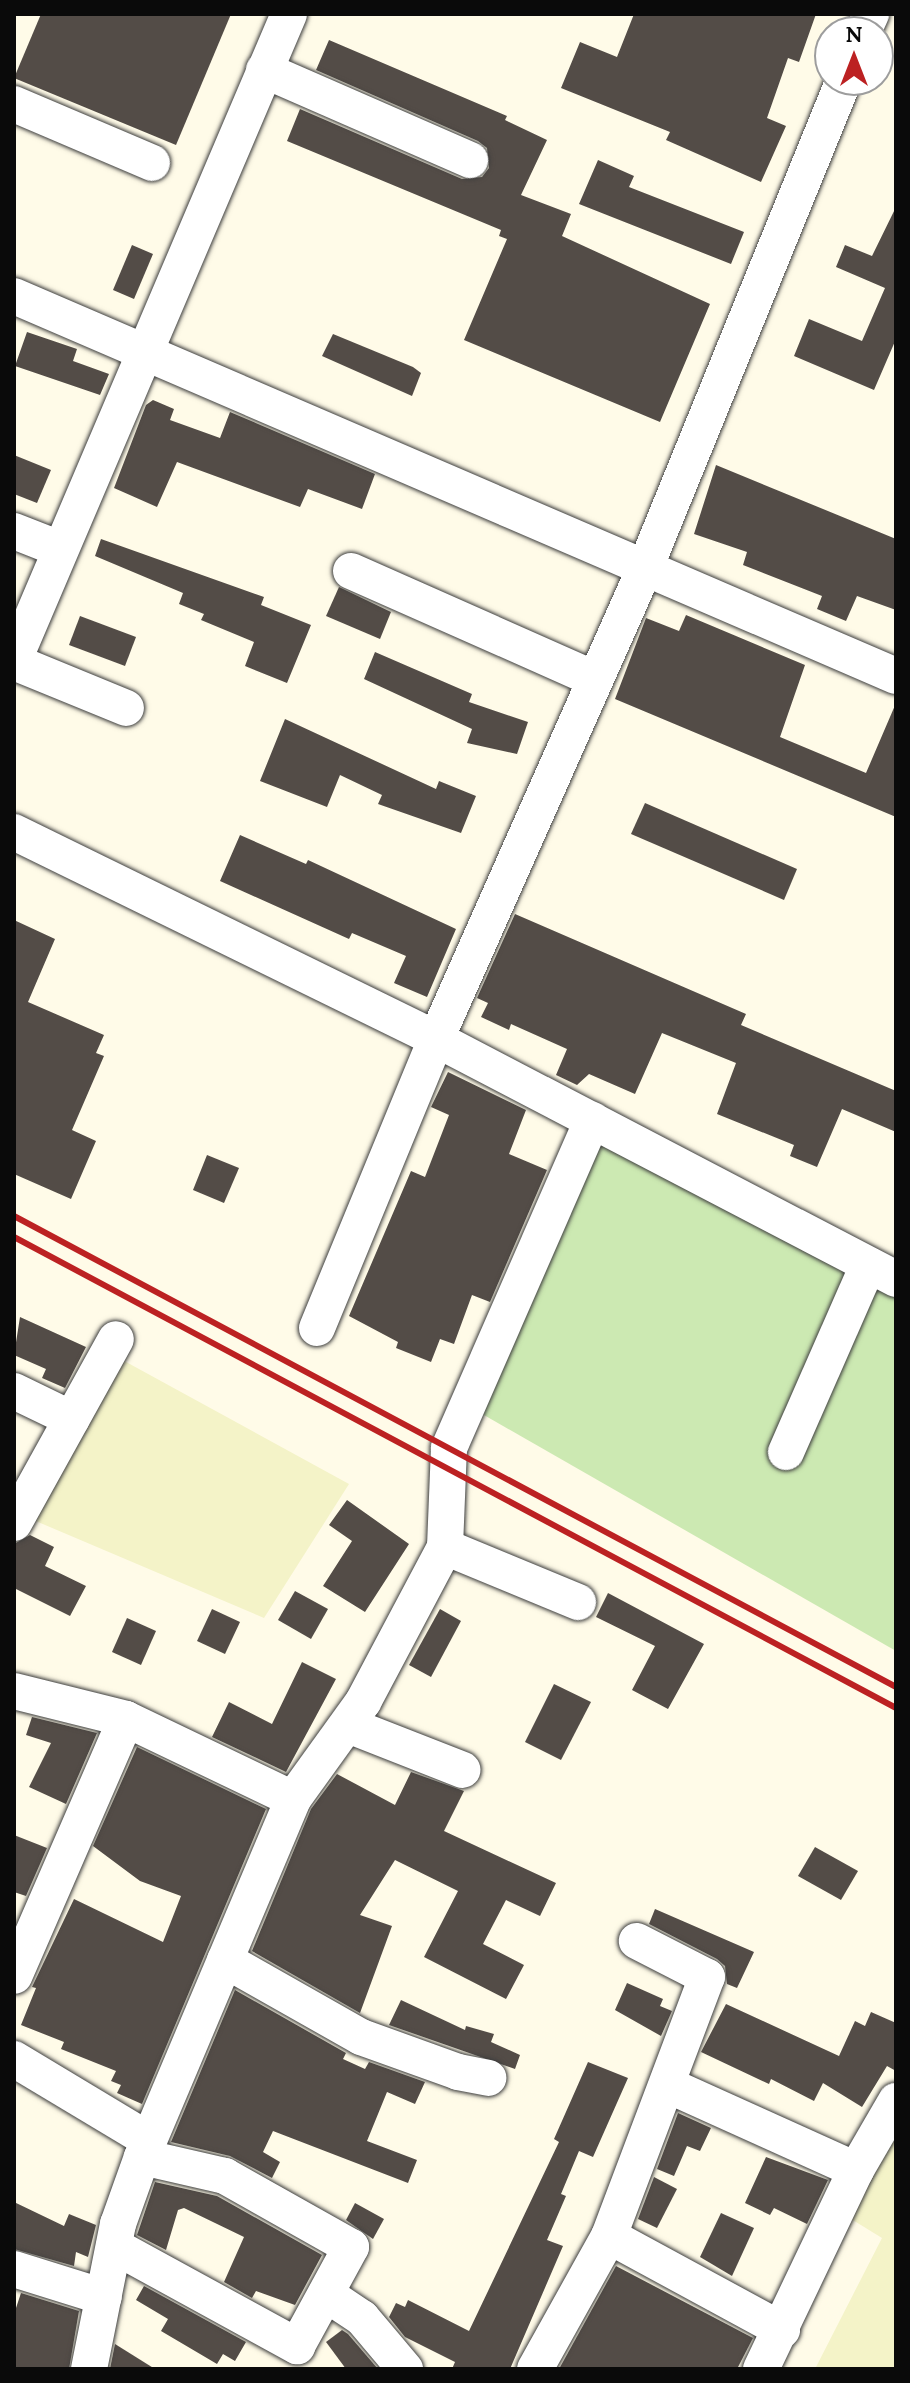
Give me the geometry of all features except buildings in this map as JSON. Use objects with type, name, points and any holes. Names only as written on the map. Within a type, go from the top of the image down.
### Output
[{"type":"street","points":[[126,708],[14,661],[289,14]]},
{"type":"street","points":[[264,70],[470,160]]},
{"type":"street","points":[[317,1328],[436,1039],[645,568],[837,96]]},
{"type":"street","points":[[14,104],[152,163]]},
{"type":"street","points":[[14,296],[896,676]]},
{"type":"street","points":[[14,531],[60,549]]},
{"type":"street","points":[[351,571],[595,679]]},
{"type":"street","points":[[14,832],[436,1039],[882,1272],[786,1452]]},
{"type":"street","points":[[89,2369],[114,2246],[146,2149],[293,1799],[348,1725],[445,1547],[449,1448],[592,1120]]},
{"type":"street","points":[[14,1523],[116,1339]]},
{"type":"street","points":[[14,1391],[72,1419]]},
{"type":"street","points":[[445,1547],[578,1602]]},
{"type":"street","points":[[14,1691],[126,1719],[293,1799]]},
{"type":"street","points":[[14,1976],[126,1719]]},
{"type":"street","points":[[348,1725],[463,1770]]},
{"type":"street","points":[[535,2369],[609,2236],[670,2086],[707,1977],[637,1941]]},
{"type":"street","points":[[225,1960],[361,2037],[488,2078]]},
{"type":"street","points":[[14,2059],[146,2149],[225,2176],[351,2247],[297,2346],[114,2246]]},
{"type":"street","points":[[670,2086],[856,2170]]},
{"type":"street","points":[[761,2369],[856,2170],[896,2101]]},
{"type":"street","points":[[609,2236],[782,2330]]},
{"type":"street","points":[[14,2269],[104,2297]]},
{"type":"street","points":[[326,2294],[362,2318],[405,2369]]},
{"type":"green space","points":[[601,1141],[896,1296],[896,1651],[477,1411]]},
{"type":"green space","points":[[117,1357],[349,1484],[264,1618],[31,1519]]},
{"type":"green space","points":[[896,2125],[896,2369],[815,2369],[882,2238],[843,2214]]},
{"type":"railway","points":[[14,1216],[896,1687]]},
{"type":"railway","points":[[14,1237],[896,1708]]}]
